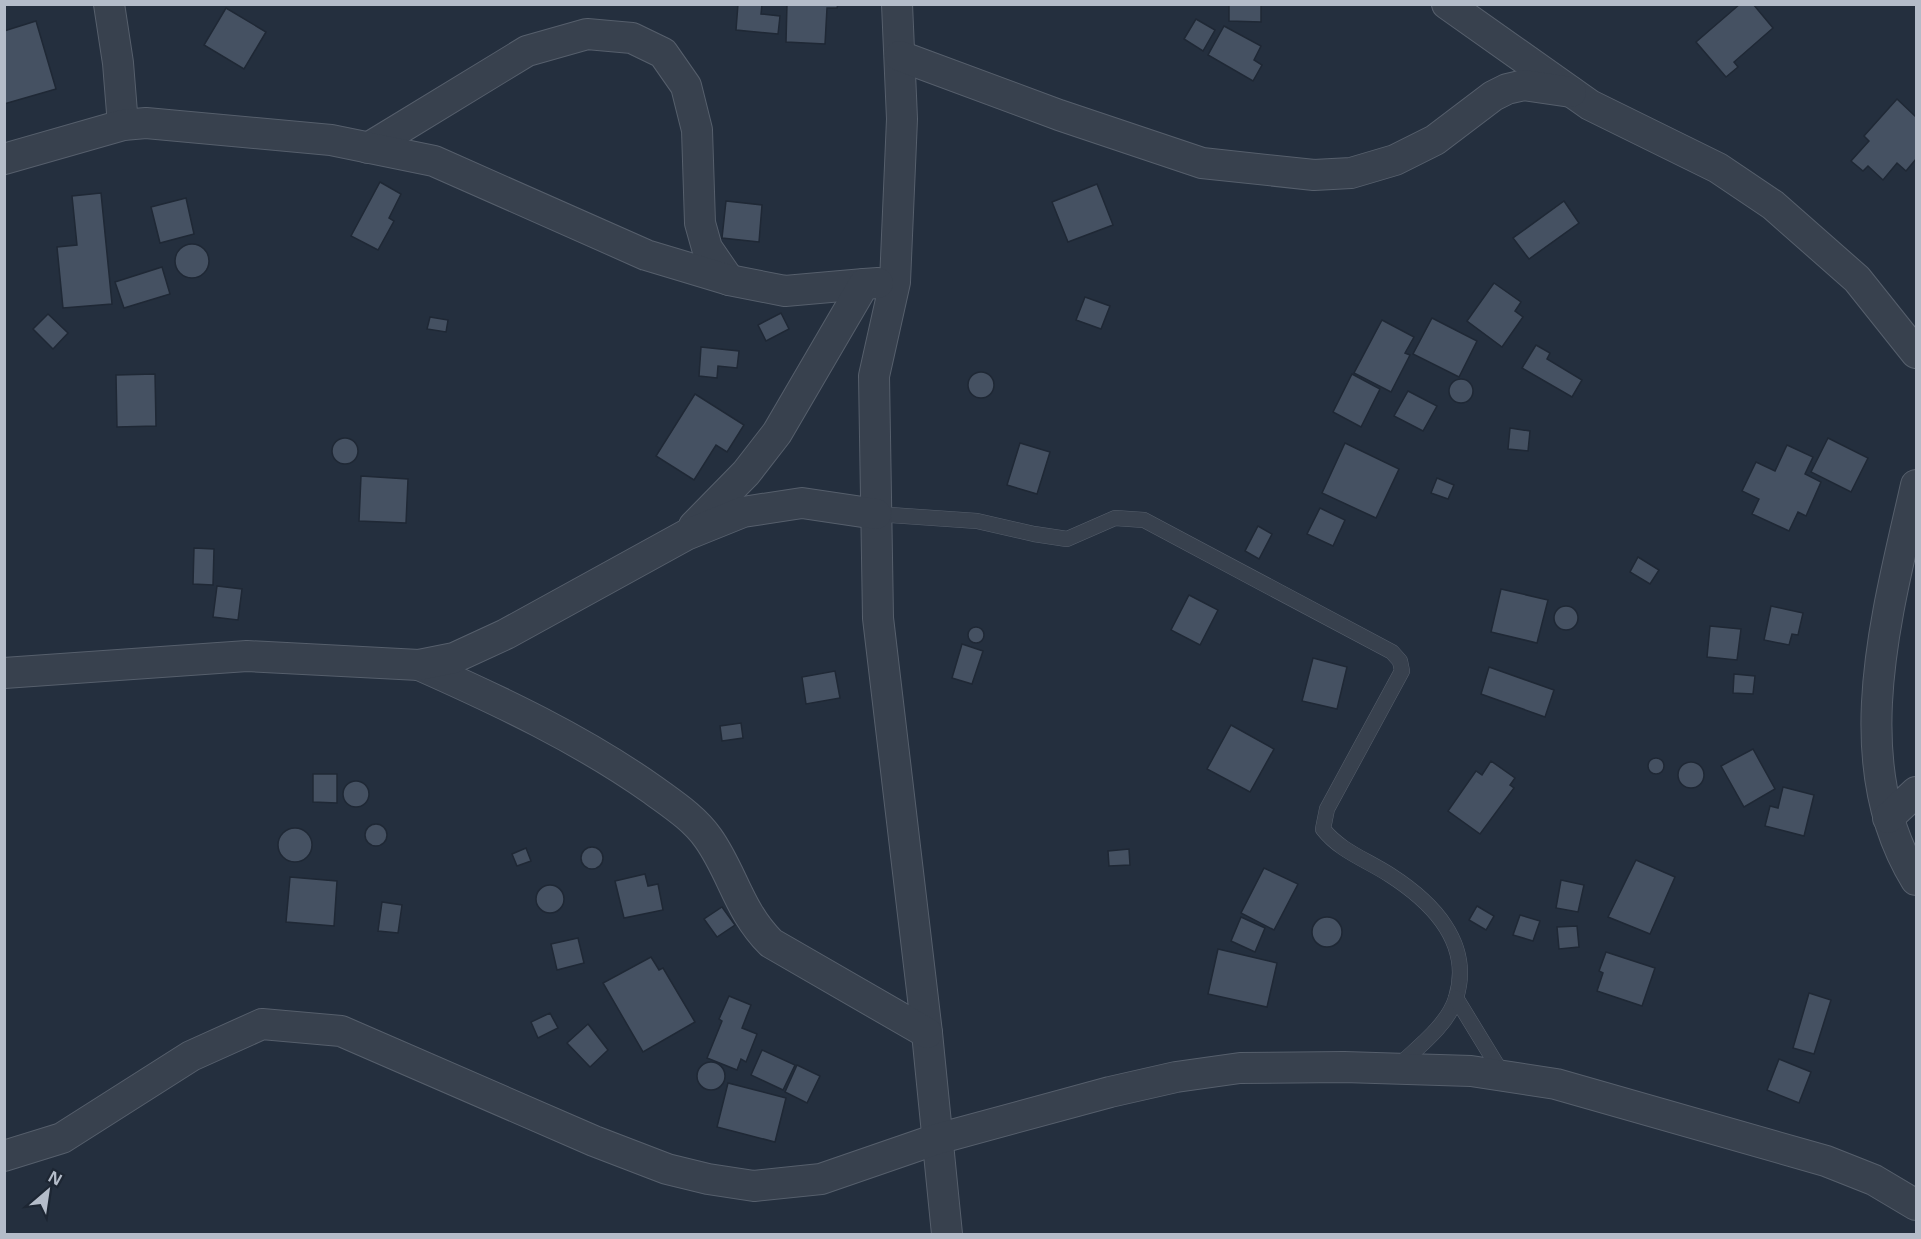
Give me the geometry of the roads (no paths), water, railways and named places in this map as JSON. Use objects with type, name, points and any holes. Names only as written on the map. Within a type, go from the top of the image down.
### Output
[{"type":"street","points":[[109,4],[118,63],[123,124]]},
{"type":"street","points":[[897,4],[902,119],[895,282],[874,376],[878,618],[927,1033],[947,1234]]},
{"type":"street","points":[[1447,4],[1590,105],[1718,168],[1773,205],[1857,279],[1917,353]]},
{"type":"street","points":[[368,148],[527,51],[588,34],[632,38],[663,53],[686,86],[698,130],[700,223],[707,248],[729,280]]},
{"type":"street","points":[[900,56],[1059,115],[1202,163],[1314,175],[1351,173],[1395,159],[1435,140],[1493,96],[1507,89],[1524,85],[1571,92]]},
{"type":"street","points":[[4,159],[123,124],[170,123],[331,140],[434,161],[646,255],[729,280],[784,291],[895,282]]},
{"type":"street","points":[[686,535],[746,474],[777,433],[864,284]]},
{"type":"street","points":[[1917,485],[1888,609],[1875,726],[1881,788],[1893,837],[1917,880]]},
{"type":"street","points":[[4,673],[248,656],[419,665],[454,658],[506,634],[686,535],[743,512],[802,502],[876,514]]},
{"type":"street","points":[[419,665],[541,722],[632,775],[684,812],[708,838],[753,925],[771,943],[927,1033]]},
{"type":"street","points":[[1888,818],[1917,792]]},
{"type":"street","points":[[4,1155],[62,1138],[191,1056],[262,1024],[341,1031],[594,1141],[667,1169],[708,1179],[754,1186],[821,1179],[937,1139],[1110,1092],[1176,1077],[1240,1068],[1395,1069],[1470,1071],[1556,1084],[1816,1157],[1874,1180],[1917,1205]]},
{"type":"lane","points":[[876,514],[977,521],[1034,534],[1067,538],[1115,518],[1144,520],[1392,652],[1400,661],[1402,671],[1328,809],[1323,829],[1333,842],[1413,890],[1447,926],[1456,943],[1459,968],[1456,998],[1447,1015],[1429,1036],[1395,1069]]},
{"type":"lane","points":[[1456,998],[1504,1076]]}]
